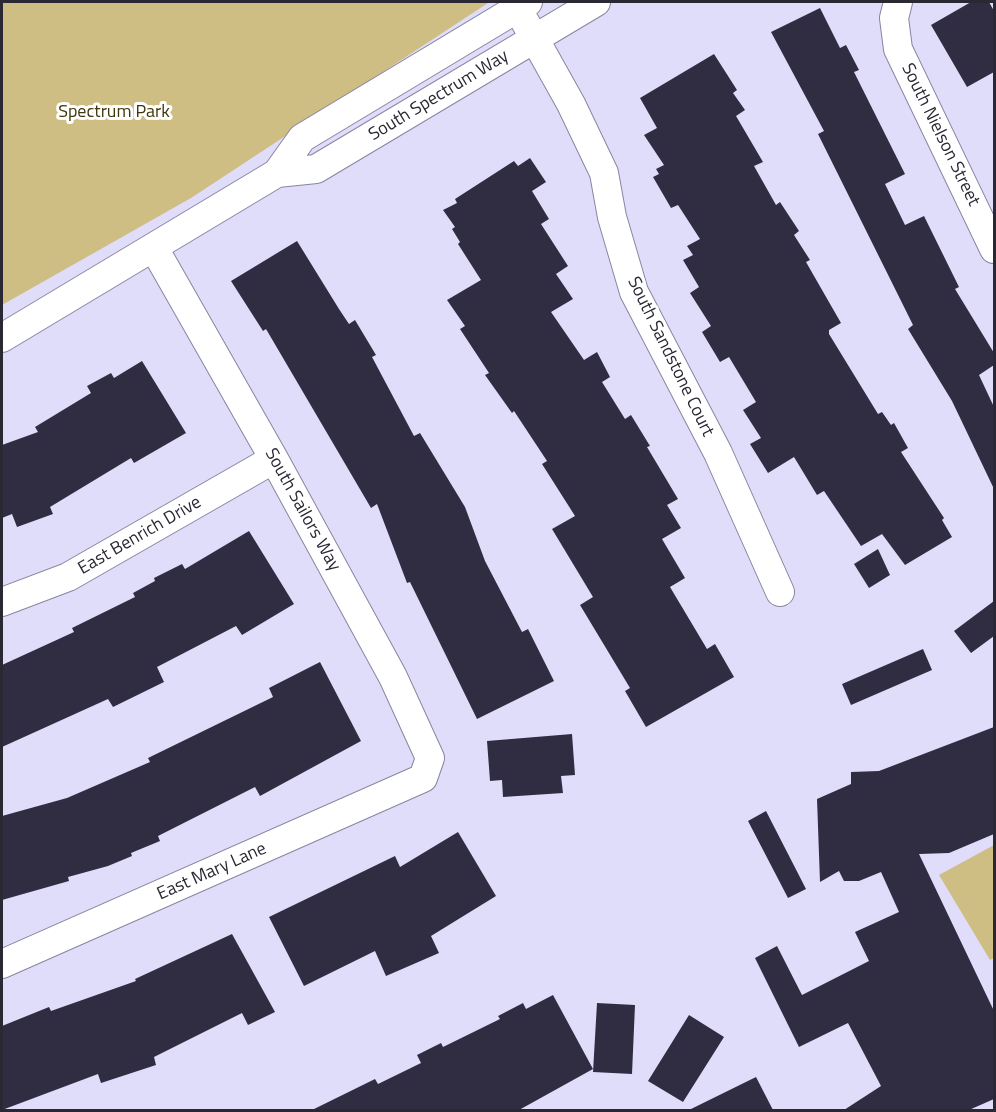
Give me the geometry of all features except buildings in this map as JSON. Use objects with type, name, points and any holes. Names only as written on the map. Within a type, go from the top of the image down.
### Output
[{"type":"street","name":"South Spectrum Way","points":[[2,338],[277,173],[302,138],[524,14],[596,2]]},
{"type":"street","name":"South Nielson Street","points":[[896,10],[898,49],[994,249]]},
{"type":"street","name":"South Sandstone Court","points":[[524,14],[604,173],[612,217],[634,292],[718,453],[780,592]]},
{"type":"street","name":"South Sailors Way","points":[[154,248],[274,459],[393,677],[430,758],[423,778]]},
{"type":"street","name":"East Benrich Drive","points":[[2,602],[68,577],[274,459]]},
{"type":"street","name":"East Mary Lane","points":[[2,964],[423,778]]},
{"type":"green space","name":"Spectrum Park","points":[[2,2],[488,3],[191,198],[2,305]]},
{"type":"green space","points":[[994,845],[994,958],[990,960],[939,875]]}]
